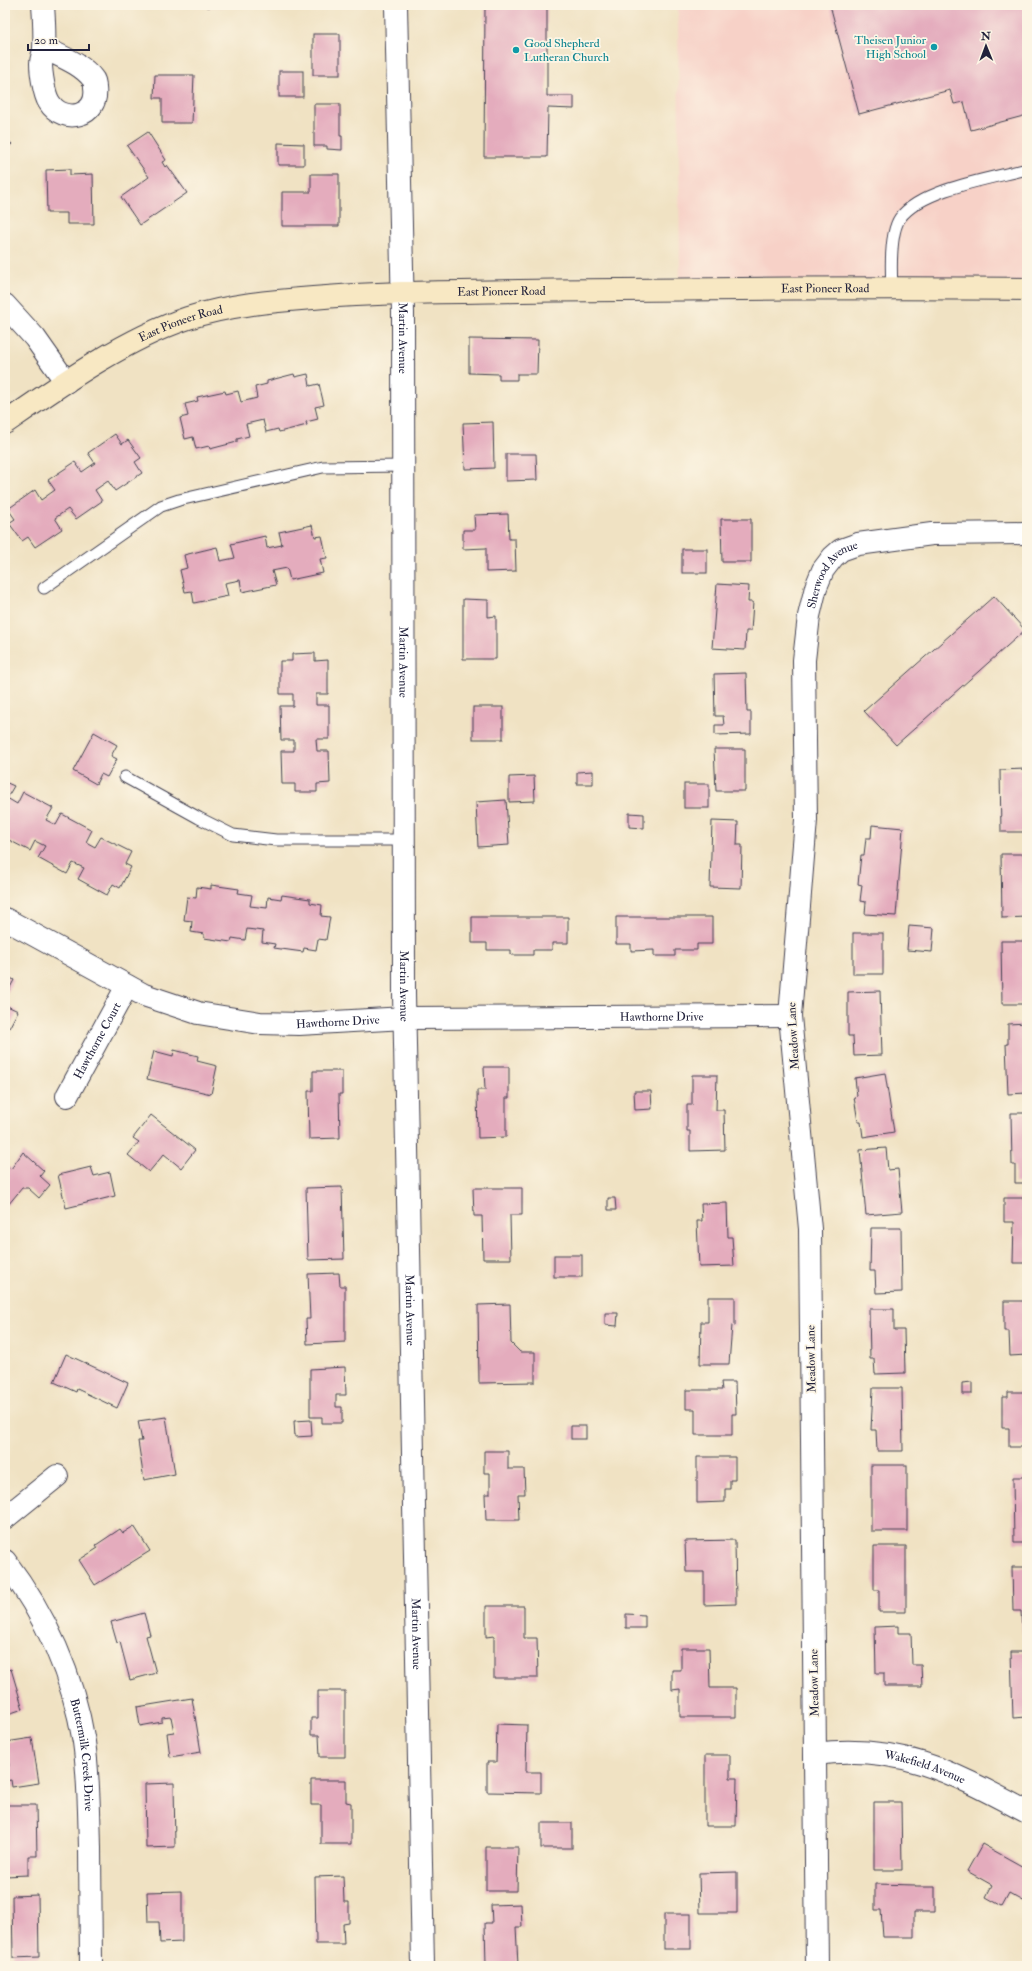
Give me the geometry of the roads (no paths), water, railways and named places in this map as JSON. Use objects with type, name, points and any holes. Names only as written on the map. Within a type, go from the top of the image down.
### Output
[{"type":"main road","name":"East Pioneer Road","points":[[5,423],[66,382],[146,335],[188,319],[237,306],[274,301],[402,293],[892,287],[1027,289]]},
{"type":"street","points":[[43,5],[44,48]]},
{"type":"street","name":"Martin Avenue","points":[[396,5],[404,466],[405,1018],[423,1966]]},
{"type":"street","points":[[5,305],[35,338],[66,382]]},
{"type":"street","name":"Sherwood Avenue","points":[[805,754],[804,660],[809,616],[816,587],[823,570],[833,557],[841,550],[858,544],[888,538],[932,534],[1027,533]]},
{"type":"street","name":"Meadow Lane","points":[[805,754],[806,820],[790,1016],[810,1229],[817,1966]]},
{"type":"street","name":"Hawthorne Drive","points":[[5,919],[144,995],[198,1013],[260,1023],[299,1024],[405,1018],[790,1016]]},
{"type":"street","name":"Hawthorne Court","points":[[67,1096],[127,986]]},
{"type":"street","points":[[5,1518],[57,1476]]},
{"type":"street","name":"Buttermilk Creek Drive","points":[[5,1561],[28,1594],[52,1639],[72,1693],[81,1728],[89,1785],[91,1966]]},
{"type":"street","name":"Wakefield Avenue","points":[[815,1754],[858,1752],[885,1754],[912,1760],[964,1779],[1027,1812]]},
{"type":"lane","points":[[892,287],[893,237],[900,219],[908,209],[935,193],[1027,169]]},
{"type":"lane","points":[[44,588],[161,506],[179,500],[323,467],[404,466]]},
{"type":"lane","points":[[125,777],[233,835],[276,840],[404,840]]},
{"type":"place","name":"Theisen Junior High School","points":[[934,47]]},
{"type":"place","name":"Good Shepherd Lutheran Church","points":[[516,50]]}]
